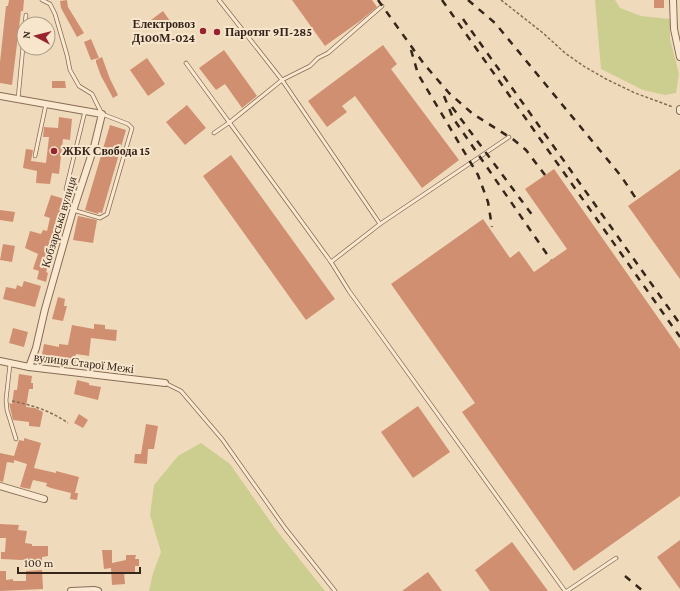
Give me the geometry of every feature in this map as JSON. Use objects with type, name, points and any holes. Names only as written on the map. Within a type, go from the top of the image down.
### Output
[{"type":"street","points":[[673,0],[674,28],[680,57]]},
{"type":"street","points":[[0,96],[102,114]]},
{"type":"street","name":"Кобзарська вулиця","points":[[29,367],[36,348],[45,309],[73,210],[94,147],[102,114]]},
{"type":"street","name":"вулиця Старої Межі","points":[[0,361],[29,367],[165,383]]},
{"type":"street","points":[[0,486],[44,500]]},
{"type":"street","points":[[71,591],[96,590]]},
{"type":"lane","points":[[42,0],[50,4],[55,14],[70,70],[79,86],[92,94],[102,114],[128,124],[132,128],[106,214],[100,218],[73,210]]},
{"type":"lane","points":[[219,0],[282,80],[380,224]]},
{"type":"lane","points":[[214,133],[282,80],[310,66],[318,58],[328,53],[382,6]]},
{"type":"lane","points":[[18,99],[22,56]]},
{"type":"lane","points":[[186,63],[331,262],[362,310],[566,591],[616,558]]},
{"type":"lane","points":[[35,156],[46,104]]},
{"type":"lane","points":[[79,193],[66,189],[85,111]]},
{"type":"lane","points":[[331,262],[380,224],[509,137]]},
{"type":"lane","points":[[10,364],[6,400],[7,410],[16,439]]},
{"type":"lane","points":[[165,383],[181,391],[222,439],[285,528],[335,591]]},
{"type":"path","points":[[501,0],[543,33],[565,53],[586,67],[635,93],[673,106],[680,110]]},
{"type":"path","points":[[6,400],[39,408],[57,415],[68,423]]},
{"type":"green space","points":[[595,0],[615,0],[620,8],[641,16],[670,19],[670,39],[679,74],[676,93],[665,95],[643,90],[601,69]]},
{"type":"green space","points":[[201,443],[230,464],[277,531],[325,591],[149,591],[153,573],[161,552],[150,515],[154,485],[178,456]]},
{"type":"building","points":[[9,0],[24,0],[23,11],[21,11],[20,16],[16,16],[16,52],[12,85],[0,83],[0,62],[6,6],[8,6]]},
{"type":"building","points":[[67,0],[68,7],[84,33],[77,37],[61,8],[60,1]]},
{"type":"building","points":[[292,0],[372,0],[377,7],[325,46]]},
{"type":"building","points":[[654,0],[664,0],[664,8],[654,8]]},
{"type":"building","points":[[163,11],[170,21],[158,30],[151,20]]},
{"type":"building","points":[[91,39],[99,58],[91,60],[84,42]]},
{"type":"building","points":[[383,45],[397,64],[391,69],[459,160],[422,188],[355,96],[342,106],[347,112],[327,127],[308,101]]},
{"type":"building","points":[[224,50],[257,96],[242,108],[225,84],[216,90],[199,68]]},
{"type":"building","points":[[102,57],[118,95],[113,98],[101,76],[96,62],[96,60]]},
{"type":"building","points":[[147,58],[165,84],[148,96],[130,70]]},
{"type":"building","points":[[52,81],[65,81],[66,88],[52,88]]},
{"type":"building","points":[[187,105],[206,128],[185,145],[166,122]]},
{"type":"building","name":"ЖБК Свобода 15","points":[[59,117],[72,119],[70,140],[63,139],[59,174],[52,173],[50,184],[36,183],[37,171],[23,168],[26,149],[33,150],[31,161],[46,163],[49,137],[43,137],[44,127],[58,128]]},
{"type":"building","points":[[110,125],[126,130],[102,213],[99,212],[98,214],[85,210]]},
{"type":"building","points":[[231,155],[335,299],[306,320],[203,176]]},
{"type":"building","points":[[554,169],[680,349],[680,496],[574,571],[462,412],[475,403],[391,284],[483,219],[510,258],[519,251],[534,272],[567,249],[525,189]]},
{"type":"building","points":[[680,169],[680,279],[628,206]]},
{"type":"building","points":[[51,195],[68,200],[46,272],[48,273],[46,282],[37,279],[39,271],[33,269],[38,254],[25,248],[30,231],[41,234],[43,230],[47,231],[50,218],[44,216]]},
{"type":"building","points":[[0,210],[15,212],[13,222],[0,220]]},
{"type":"building","points":[[78,216],[97,220],[93,243],[73,240]]},
{"type":"building","points":[[3,244],[15,246],[12,262],[0,260]]},
{"type":"building","points":[[24,281],[41,286],[35,307],[3,299],[6,287],[16,289],[17,285],[22,287]]},
{"type":"building","points":[[58,297],[65,299],[64,306],[67,306],[63,321],[52,319]]},
{"type":"building","points":[[94,324],[105,325],[105,329],[117,330],[116,341],[91,338],[89,356],[76,354],[75,366],[66,365],[66,361],[54,359],[53,363],[41,360],[44,344],[59,347],[59,344],[68,345],[72,325],[94,329]]},
{"type":"building","points":[[13,328],[28,332],[24,347],[9,343]]},
{"type":"building","points":[[19,374],[32,376],[31,383],[33,383],[33,389],[29,389],[26,407],[35,408],[43,412],[40,427],[29,426],[29,422],[13,420],[9,403],[12,404],[14,390],[17,390]]},
{"type":"building","points":[[77,380],[89,383],[89,385],[101,387],[98,400],[74,394]]},
{"type":"building","points":[[418,406],[450,452],[413,478],[381,432]]},
{"type":"building","points":[[79,414],[88,420],[83,428],[74,423]]},
{"type":"building","points":[[146,424],[158,426],[154,449],[148,449],[147,464],[134,463],[135,454],[141,454]]},
{"type":"building","points":[[24,438],[41,443],[34,468],[56,473],[56,471],[79,477],[75,493],[78,493],[77,500],[70,499],[71,493],[46,486],[47,483],[33,480],[30,489],[20,487],[27,464],[14,460],[14,463],[7,462],[3,482],[0,481],[0,453],[14,456],[19,440],[24,441]]},
{"type":"building","points":[[0,524],[19,525],[18,530],[27,531],[25,543],[32,544],[32,546],[48,546],[48,556],[42,557],[42,561],[1,559],[1,552],[5,552],[6,538],[0,538]]},
{"type":"building","points":[[680,540],[680,589],[657,557]]},
{"type":"building","points":[[512,542],[548,591],[490,591],[475,570]]},
{"type":"building","points":[[102,550],[112,550],[112,563],[126,560],[126,555],[136,555],[135,559],[139,559],[139,566],[135,566],[135,572],[124,572],[125,584],[112,585],[111,568],[104,569]]},
{"type":"building","points":[[42,570],[43,589],[0,591],[0,571],[6,571],[6,580],[13,579],[13,581],[26,581],[26,571]]},
{"type":"building","points":[[428,572],[442,591],[402,591]]},
{"type":"railway","points":[[378,0],[424,64],[449,93],[473,114],[514,140],[526,150],[545,175]]},
{"type":"railway","points":[[442,0],[680,337]]},
{"type":"railway","points":[[468,0],[495,23],[621,176],[637,200]]},
{"type":"railway","points":[[463,19],[680,324]]},
{"type":"railway","points":[[411,50],[418,74],[478,175],[488,202],[492,227]]},
{"type":"railway","points":[[444,96],[453,118],[551,260]]},
{"type":"railway","points":[[452,107],[533,216]]},
{"type":"railway","points":[[625,576],[643,591]]},
{"type":"place","name":"Електровоз Д100М-024","points":[[203,31]]},
{"type":"place","name":"Паротяг 9П-285","points":[[217,32]]},
{"type":"place","name":"ЖБК Свобода 15","points":[[54,151]]}]
